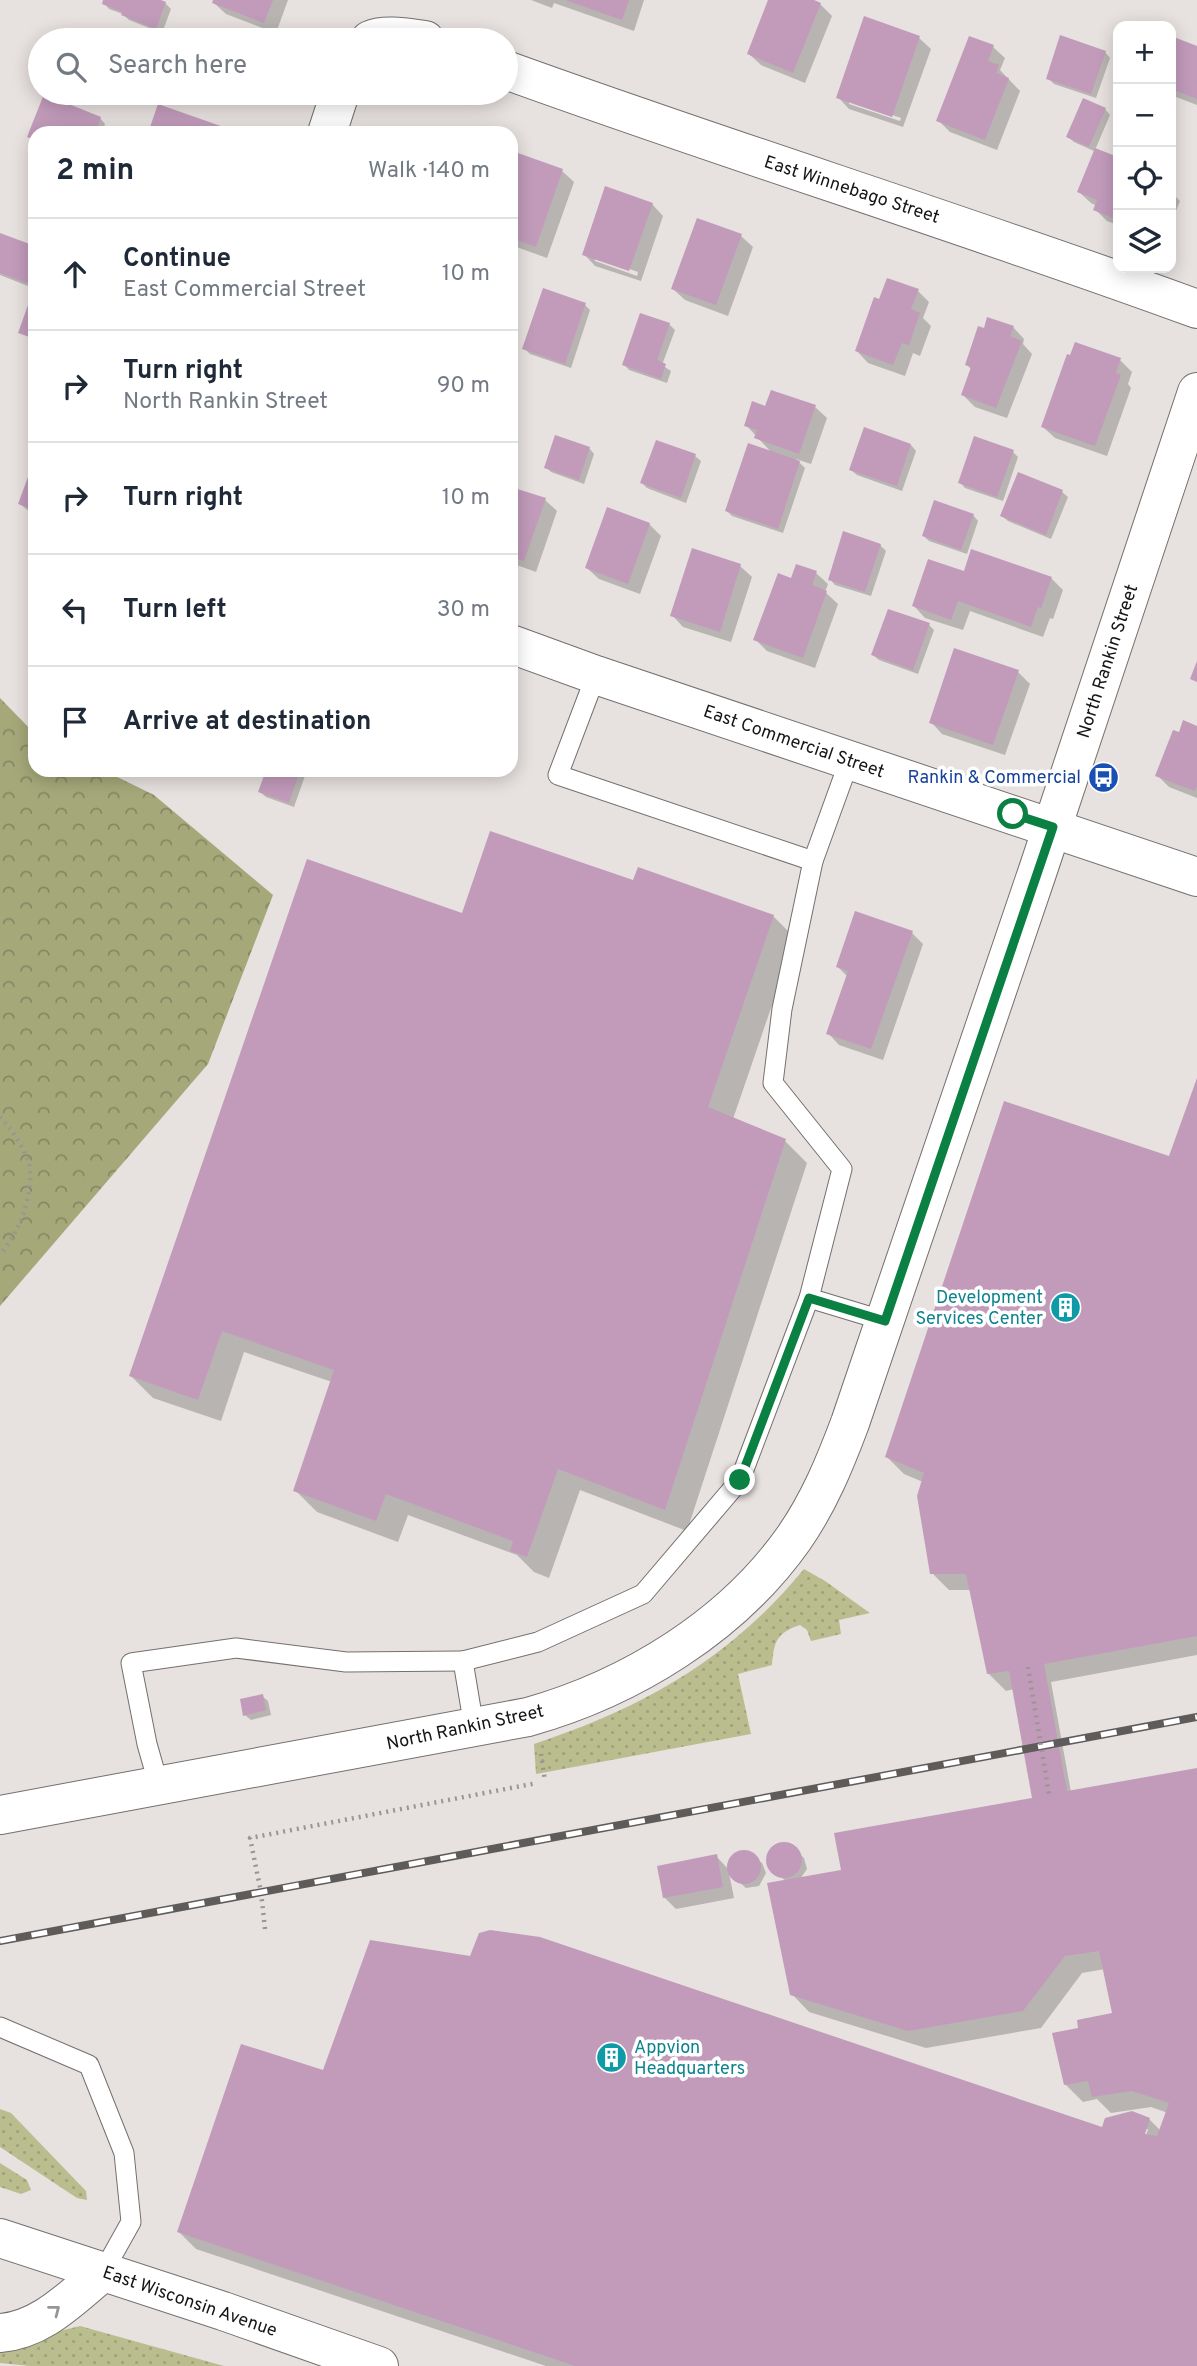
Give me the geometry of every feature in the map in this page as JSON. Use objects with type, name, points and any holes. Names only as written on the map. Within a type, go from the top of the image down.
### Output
[{"type":"street","name":"East Winnebago Street","points":[[518,74],[1197,309]]},
{"type":"street","points":[[329,126],[336,105]]},
{"type":"street","name":"North Rankin Street","points":[[0,1815],[528,1717],[591,1696],[647,1668],[697,1636],[749,1590],[795,1536],[831,1475],[1053,827],[1197,392]]},
{"type":"street","name":"East Commercial Street","points":[[518,647],[1197,877]]},
{"type":"street","name":"East Wisconsin Avenue","points":[[0,2238],[379,2366]]},
{"type":"street","points":[[0,2333],[29,2327],[47,2317],[103,2272]]},
{"type":"lane","points":[[596,675],[558,775],[813,861]]},
{"type":"lane","points":[[159,1786],[147,1744],[131,1663],[236,1648],[346,1662],[463,1661],[538,1642],[643,1594],[740,1480],[809,1298],[842,1169],[773,1083],[782,1009],[813,861],[850,759]]},
{"type":"lane","points":[[809,1298],[885,1321]]},
{"type":"lane","points":[[463,1661],[474,1727]]},
{"type":"lane","points":[[0,2027],[89,2065],[124,2153],[131,2222],[103,2272]]},
{"type":"path","points":[[0,1117],[12,1130],[30,1167],[27,1203],[12,1241],[0,1255]]},
{"type":"path","points":[[1028,1667],[1049,1794]]},
{"type":"path","points":[[539,1745],[545,1781]]},
{"type":"path","points":[[265,1929],[250,1838],[537,1783]]},
{"type":"green space","points":[[0,698],[28,727],[28,777],[117,777],[154,795],[273,895],[208,1064],[0,1306]]},
{"type":"green space","points":[[804,1569],[870,1613],[839,1620],[841,1634],[811,1641],[807,1630],[800,1625],[792,1628],[778,1639],[772,1665],[738,1674],[751,1734],[536,1774],[534,1744],[612,1714],[682,1677],[746,1629],[776,1601]]},
{"type":"green space","points":[[0,2109],[11,2113],[86,2191],[87,2200],[77,2198],[0,2147]]},
{"type":"green space","points":[[0,2163],[27,2180],[31,2190],[21,2194],[0,2187]]},
{"type":"green space","points":[[80,2326],[224,2366],[30,2366],[0,2363],[0,2346]]},
{"type":"building","points":[[103,0],[166,2],[156,28],[121,15],[122,12],[102,4]]},
{"type":"building","points":[[213,0],[273,0],[264,23],[212,3]]},
{"type":"building","points":[[565,0],[629,0],[622,20]]},
{"type":"building","points":[[768,0],[814,0],[821,3],[793,73],[747,54]]},
{"type":"building","points":[[864,16],[920,36],[892,117],[836,98]]},
{"type":"building","points":[[1060,35],[1106,51],[1091,94],[1046,79]]},
{"type":"building","points":[[969,36],[994,45],[988,61],[999,65],[996,73],[1009,78],[985,140],[936,121]]},
{"type":"building","points":[[1176,38],[1197,46],[1197,99],[1176,91]]},
{"type":"building","points":[[1083,98],[1106,108],[1089,147],[1066,137]]},
{"type":"building","points":[[40,105],[71,105],[101,117],[98,126],[31,126]]},
{"type":"building","points":[[158,105],[161,105],[221,126],[150,126]]},
{"type":"building","points":[[1095,148],[1113,155],[1113,218],[1093,210],[1097,200],[1077,192]]},
{"type":"building","points":[[518,153],[563,169],[536,247],[518,241]]},
{"type":"building","points":[[605,186],[653,203],[629,271],[582,255]]},
{"type":"building","points":[[697,218],[742,234],[716,305],[671,289]]},
{"type":"building","points":[[0,233],[28,243],[27,283],[0,273]]},
{"type":"building","points":[[887,278],[919,289],[911,309],[920,313],[909,345],[902,343],[893,365],[855,351],[874,297],[879,299]]},
{"type":"building","points":[[543,288],[586,303],[565,364],[522,349]]},
{"type":"building","points":[[28,305],[28,337],[18,333]]},
{"type":"building","points":[[640,313],[670,323],[657,360],[666,364],[661,379],[622,365]]},
{"type":"building","points":[[987,317],[1014,326],[1010,336],[1022,341],[996,408],[961,395],[971,367],[965,365],[978,326],[984,328]]},
{"type":"building","points":[[1075,342],[1121,358],[1116,373],[1121,375],[1095,446],[1041,427],[1067,354],[1070,355]]},
{"type":"building","points":[[771,390],[816,405],[799,454],[754,438],[757,430],[744,426],[752,401],[765,406]]},
{"type":"building","points":[[864,427],[911,444],[897,486],[849,470]]},
{"type":"building","points":[[555,435],[590,447],[579,480],[544,468]]},
{"type":"building","points":[[974,436],[1014,450],[997,497],[958,483]]},
{"type":"building","points":[[656,440],[696,454],[681,498],[640,483]]},
{"type":"building","points":[[748,443],[800,461],[778,529],[725,511]]},
{"type":"building","points":[[1018,472],[1063,490],[1046,535],[1000,516]]},
{"type":"building","points":[[28,477],[28,508],[18,504]]},
{"type":"building","points":[[518,489],[546,498],[524,561],[518,559]]},
{"type":"building","points":[[934,500],[974,514],[961,550],[922,536]]},
{"type":"building","points":[[607,507],[650,523],[628,584],[585,568]]},
{"type":"building","points":[[843,531],[881,544],[865,592],[828,580]]},
{"type":"building","points":[[692,548],[741,564],[720,632],[670,616]]},
{"type":"building","points":[[971,549],[1052,577],[1031,627],[958,601],[951,620],[912,606],[928,559],[964,571]]},
{"type":"building","points":[[796,564],[817,571],[812,585],[827,591],[803,658],[753,640],[778,573],[791,578]]},
{"type":"building","points":[[888,609],[930,623],[913,670],[871,655]]},
{"type":"building","points":[[954,648],[1019,670],[993,745],[929,723]]},
{"type":"building","points":[[1197,661],[1197,682],[1190,679]]},
{"type":"building","points":[[1183,720],[1197,726],[1195,791],[1155,776],[1173,730],[1179,732]]},
{"type":"building","points":[[263,777],[298,777],[289,803],[258,792]]},
{"type":"building","points":[[490,831],[633,880],[638,867],[774,915],[708,1107],[786,1139],[665,1510],[558,1469],[527,1557],[510,1551],[513,1541],[386,1494],[376,1521],[293,1491],[334,1370],[222,1331],[198,1400],[129,1376],[307,859],[462,913]]},
{"type":"building","points":[[855,911],[913,931],[871,1049],[826,1034],[848,971],[836,967]]},
{"type":"building","name":"Appvion Headquarters","points":[[1197,1078],[1197,1636],[1044,1664],[1067,1791],[1197,1768],[1197,2366],[575,2366],[177,2232],[241,2044],[323,2070],[370,1940],[470,1956],[479,1933],[490,1930],[540,1937],[1102,2127],[1105,2118],[1132,2111],[1150,2118],[1145,2134],[1157,2136],[1169,2103],[1132,2091],[1092,2097],[1088,2081],[1064,2085],[1052,2033],[1078,2028],[1077,2020],[1112,2013],[1099,1951],[1065,1956],[1023,2011],[908,2031],[790,1995],[767,1883],[841,1870],[834,1833],[1032,1798],[1009,1671],[987,1674],[966,1574],[930,1574],[917,1496],[924,1473],[885,1457],[1004,1101],[1169,1156]]},
{"type":"building","points":[[263,1694],[266,1710],[243,1716],[240,1699]]},
{"type":"building","points":[[784,1842],[797,1847],[802,1860],[797,1873],[784,1878],[771,1873],[766,1860],[771,1847]]},
{"type":"building","points":[[744,1850],[756,1855],[761,1867],[756,1879],[744,1884],[732,1879],[727,1867],[732,1855]]},
{"type":"building","points":[[717,1854],[723,1887],[663,1898],[657,1866]]},
{"type":"railway","points":[[0,1941],[1197,1717]]},
{"type":"place","name":"Rankin & Commercial","points":[[1104,777]]},
{"type":"place","name":"Development Services Center","points":[[1066,1307]]},
{"type":"place","name":"Appvion Headquarters","points":[[611,2057]]},
{"type":"route","points":[[740,1480],[809,1298],[885,1321],[1053,827],[1013,814]]}]
